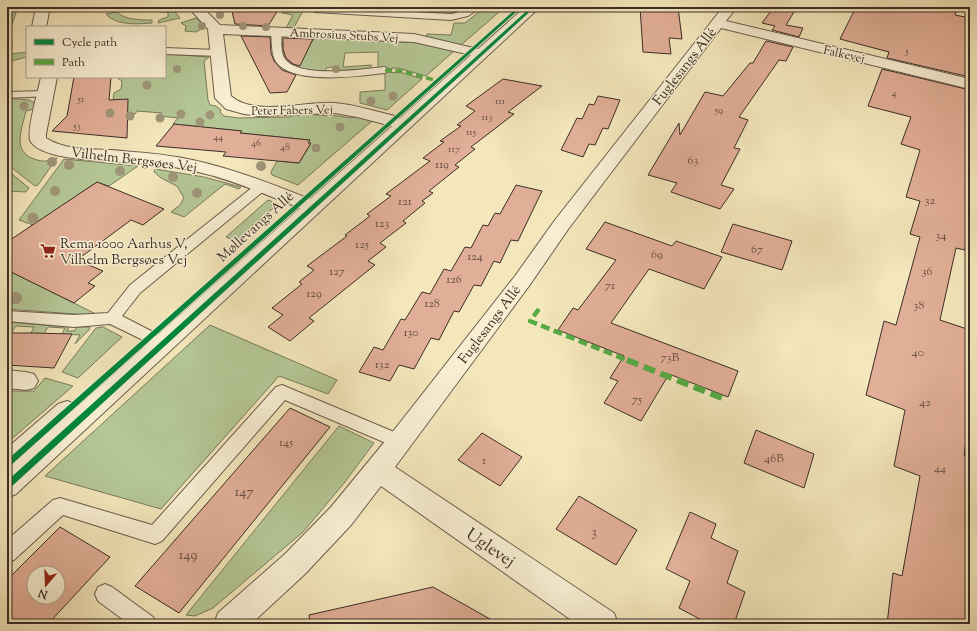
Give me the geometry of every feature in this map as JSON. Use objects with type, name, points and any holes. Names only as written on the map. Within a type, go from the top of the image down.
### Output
[{"type":"street","points":[[38,26],[43,7]]},
{"type":"street","points":[[195,7],[215,29]]},
{"type":"street","name":"Møllevangs Allé","points":[[7,486],[307,204],[392,121],[520,7]]},
{"type":"street","name":"Møllevangs Allé","points":[[7,464],[150,337],[307,204],[533,7]]},
{"type":"street","name":"Fuglesangs Allé","points":[[228,624],[295,564],[341,516],[400,442],[522,281],[562,224],[730,7]]},
{"type":"street","name":"Falkevej","points":[[717,23],[970,84]]},
{"type":"street","name":"Ambrosius Stubs Vej","points":[[215,29],[414,38],[472,51]]},
{"type":"street","name":"Peter Fabers Vej","points":[[215,29],[223,98],[228,105],[254,112],[309,108],[335,108],[361,112],[392,121]]},
{"type":"street","name":"Vilhelm Bergsøes Vej","points":[[49,78],[44,94],[37,134],[38,140],[45,146],[65,151],[187,164],[210,168],[262,186],[307,204]]},
{"type":"street","name":"Uglevej","points":[[378,470],[602,624]]},
{"type":"lane","points":[[317,11],[451,17],[466,14],[476,7]]},
{"type":"lane","points":[[276,32],[282,63],[294,70],[324,74],[385,70]]},
{"type":"lane","points":[[166,51],[218,53]]},
{"type":"lane","points":[[7,95],[44,94]]},
{"type":"lane","points":[[112,318],[135,289],[262,186]]},
{"type":"lane","points":[[7,316],[74,321],[112,318],[150,337]]},
{"type":"lane","points":[[7,552],[60,506],[155,535],[282,392],[400,442]]},
{"type":"lane","points":[[105,594],[140,622]]},
{"type":"green space","points":[[7,7],[18,7],[7,39]]},
{"type":"green space","points":[[138,7],[171,7],[180,18],[158,23],[159,20],[168,17],[168,12],[159,12],[159,8],[138,10]]},
{"type":"green space","points":[[286,7],[305,7],[293,29],[286,28],[293,15],[282,13]]},
{"type":"green space","points":[[393,7],[469,7],[459,13],[453,14],[395,11]]},
{"type":"green space","points":[[485,7],[505,7],[461,45],[426,38],[427,34],[451,35],[454,23],[465,23]]},
{"type":"green space","points":[[117,12],[124,17],[138,20],[152,20],[152,23],[134,24],[115,21],[106,14]]},
{"type":"green space","points":[[196,18],[205,25],[205,27],[196,32],[185,31],[186,26],[181,23]]},
{"type":"green space","points":[[346,37],[364,38],[367,41],[375,41],[375,39],[408,42],[409,40],[454,51],[426,76],[398,68],[378,69],[378,52],[345,53],[343,67],[371,65],[371,69],[333,71],[332,67],[326,68],[326,71],[314,71],[293,65],[285,57],[292,56],[285,54],[282,43],[312,42],[314,38],[345,39]]},
{"type":"green space","points":[[7,43],[12,44],[11,54],[26,52],[26,57],[7,62]]},
{"type":"green space","points":[[166,54],[209,57],[204,61],[208,100],[210,105],[216,106],[221,110],[220,112],[224,116],[238,118],[289,117],[300,114],[351,118],[357,117],[372,121],[298,185],[272,175],[271,172],[277,161],[299,163],[311,144],[308,143],[309,140],[173,124],[178,118],[160,116],[162,113],[137,111],[135,114],[111,112],[114,93],[121,89],[122,81],[118,78],[166,78]]},
{"type":"green space","points":[[385,72],[403,73],[422,79],[387,110],[360,103],[360,92],[385,90]]},
{"type":"green space","points":[[7,98],[29,100],[35,103],[34,109],[26,111],[20,135],[20,142],[25,154],[42,161],[57,158],[38,185],[35,186],[7,164]]},
{"type":"green space","points":[[64,159],[138,166],[109,186],[97,182],[33,225],[19,220]]},
{"type":"green space","points":[[155,169],[204,177],[241,187],[239,189],[225,184],[184,217],[171,212],[180,205],[184,198],[177,186],[161,178],[154,172]]},
{"type":"green space","points":[[7,170],[29,188],[26,192],[7,191]]},
{"type":"green space","points":[[268,200],[278,204],[235,241],[226,237]]},
{"type":"green space","points":[[7,270],[96,314],[88,315],[7,309]]},
{"type":"green space","points":[[7,322],[69,327],[67,331],[74,331],[77,327],[90,327],[89,330],[75,344],[80,335],[62,334],[65,328],[48,327],[44,334],[31,333],[34,327],[16,326],[11,333],[7,333]]},
{"type":"green space","points":[[210,325],[337,380],[328,394],[279,376],[161,509],[45,476]]},
{"type":"green space","points":[[103,327],[122,337],[78,378],[62,372],[96,328]]},
{"type":"green space","points":[[45,378],[73,386],[7,443],[7,391],[34,391]]},
{"type":"green space","points":[[339,426],[374,443],[345,482],[303,532],[213,608],[195,616],[186,615]]},
{"type":"building","points":[[231,7],[280,7],[268,26],[235,24]]},
{"type":"building","points":[[640,7],[678,7],[682,39],[669,38],[671,54],[643,52]]},
{"type":"building","points":[[774,7],[797,7],[786,25],[803,28],[799,37],[772,30],[775,26],[762,23]]},
{"type":"building","points":[[856,7],[958,7],[955,15],[970,18],[970,77],[887,58],[889,52],[840,39]]},
{"type":"building","points":[[241,36],[270,37],[271,53],[274,61],[282,70],[296,75],[287,92],[270,93]]},
{"type":"building","points":[[283,38],[313,39],[300,66],[293,64],[286,58],[283,49]]},
{"type":"building","points":[[766,41],[793,47],[786,61],[779,60],[739,117],[748,120],[734,148],[740,149],[721,185],[734,189],[720,209],[671,192],[677,183],[648,175],[679,123],[680,135],[705,92],[723,96],[750,63],[753,63]]},
{"type":"building","points":[[882,69],[970,90],[970,225],[965,250],[956,248],[940,320],[970,330],[970,411],[964,455],[970,458],[970,624],[887,624],[893,573],[902,576],[920,476],[894,466],[905,410],[866,395],[884,321],[896,325],[920,237],[910,234],[920,201],[906,197],[920,150],[901,144],[911,117],[868,106]]},
{"type":"building","points":[[74,78],[111,78],[109,100],[128,99],[127,138],[52,131],[67,116]]},
{"type":"building","points":[[503,79],[542,86],[508,112],[514,114],[471,147],[475,149],[455,165],[459,167],[429,191],[433,193],[422,201],[425,203],[403,221],[406,223],[380,243],[386,247],[368,261],[375,265],[309,318],[314,321],[290,341],[268,327],[283,315],[272,308],[302,284],[299,282],[314,270],[307,266],[347,236],[345,235],[370,216],[367,214],[391,196],[386,194],[430,161],[423,158],[444,142],[440,141],[461,126],[457,125],[475,111],[466,106]]},
{"type":"building","points":[[598,96],[620,100],[608,129],[603,128],[595,145],[589,144],[583,157],[561,150],[577,118],[582,119],[589,104],[594,105]]},
{"type":"building","points":[[174,124],[242,131],[240,133],[310,140],[308,143],[311,143],[299,163],[223,156],[226,152],[156,146]]},
{"type":"building","name":"Rema 1000 Aarhus V, Vilhelm Bergsøes Vej","points":[[97,182],[164,209],[143,225],[131,220],[77,260],[103,271],[88,283],[95,286],[74,303],[7,270],[7,242]]},
{"type":"building","points":[[516,185],[542,191],[518,241],[511,240],[500,263],[494,261],[481,286],[474,285],[459,312],[454,311],[439,340],[431,338],[414,369],[399,365],[390,381],[359,372],[374,347],[383,350],[401,319],[405,320],[422,292],[430,294],[444,269],[451,271],[465,247],[471,248],[483,225],[488,226],[495,213],[500,214]]},
{"type":"building","points":[[605,222],[672,246],[676,241],[722,257],[704,289],[649,269],[611,323],[738,371],[728,397],[669,374],[641,421],[604,403],[618,381],[610,378],[624,356],[558,330],[573,308],[578,310],[616,260],[586,249]]},
{"type":"building","points":[[733,224],[792,241],[782,270],[721,252]]},
{"type":"building","points":[[7,333],[72,334],[54,368],[7,365]]},
{"type":"building","points":[[290,408],[330,427],[179,613],[135,586]]},
{"type":"building","points":[[756,430],[814,454],[804,488],[744,463]]},
{"type":"building","points":[[482,433],[522,457],[500,486],[458,460]]},
{"type":"building","points":[[579,496],[637,530],[616,565],[556,529]]},
{"type":"building","points":[[690,512],[716,524],[711,538],[738,551],[727,583],[745,592],[734,624],[709,624],[679,608],[690,581],[666,569]]},
{"type":"building","points":[[60,527],[110,557],[66,605],[66,565],[26,565],[26,605],[66,605],[48,624],[7,624],[7,580]]},
{"type":"building","points":[[433,587],[499,624],[310,624],[309,615]]},
{"type":"marked path","points":[[385,70],[401,71],[438,81]]},
{"type":"marked path","points":[[539,309],[530,321],[724,399]]},
{"type":"cycle path","points":[[7,464],[520,7]]},
{"type":"cycle path","points":[[7,486],[533,7]]},
{"type":"place","name":"Rema 1000 Aarhus V, Vilhelm Bergsøes Vej","points":[[48,251]]}]
